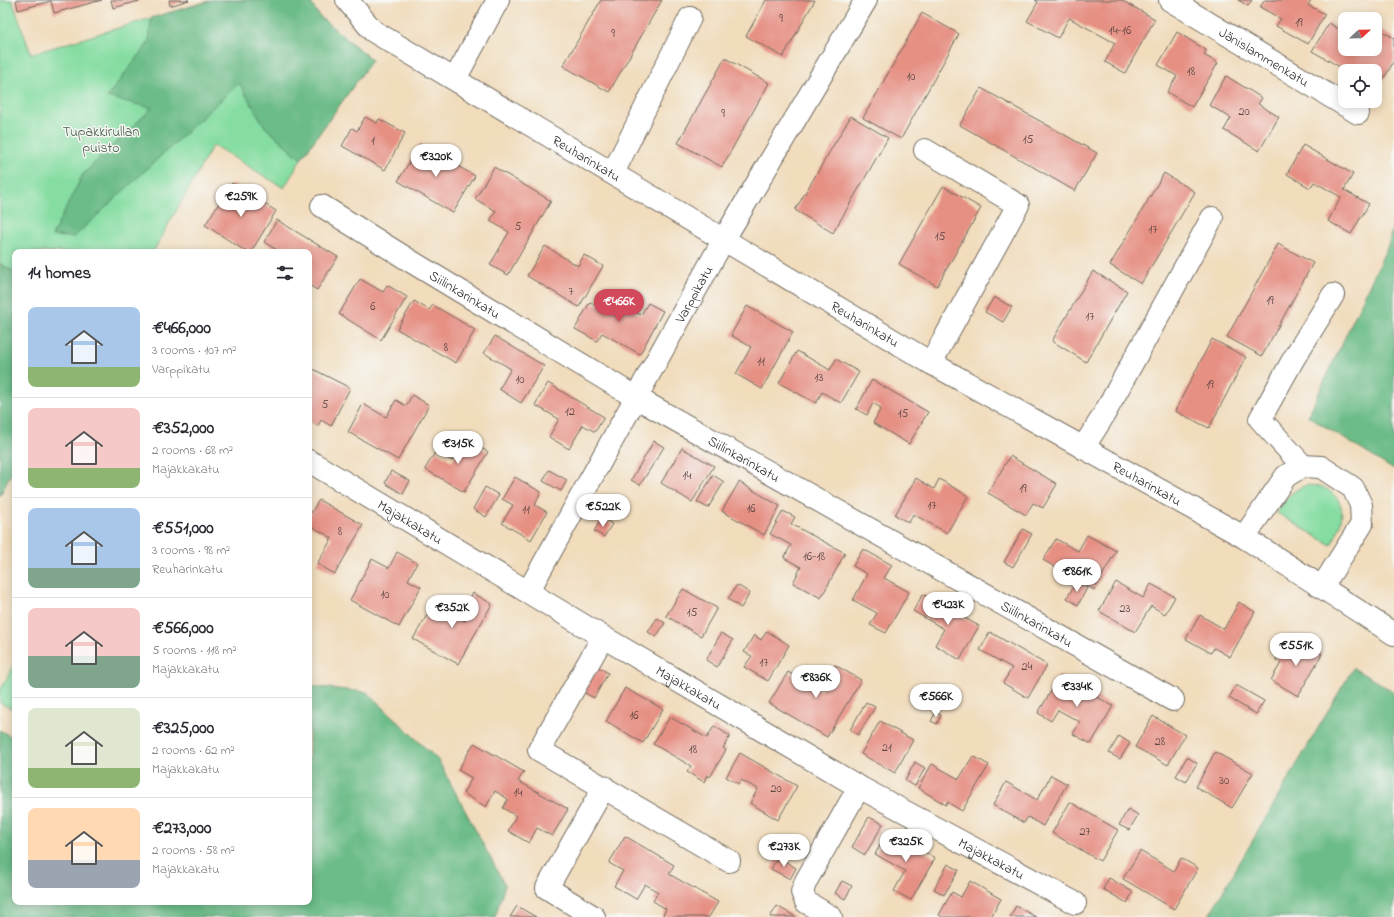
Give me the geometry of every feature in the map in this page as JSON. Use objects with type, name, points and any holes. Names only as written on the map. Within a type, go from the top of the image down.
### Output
[{"type":"street","name":"Reuharinkatu","points":[[347,0],[373,31],[931,363],[1244,537],[1394,634]]},
{"type":"street","points":[[455,79],[498,0]]},
{"type":"street","name":"Varppikatu","points":[[528,592],[724,239],[866,0]]},
{"type":"street","name":"Jänislammenkatu","points":[[1170,0],[1358,113]]},
{"type":"street","points":[[613,173],[690,18]]},
{"type":"street","points":[[925,150],[1018,205],[931,363]]},
{"type":"street","name":"Siilinkarinkatu","points":[[322,206],[635,397],[1173,700]]},
{"type":"street","points":[[1084,448],[1212,218]]},
{"type":"street","points":[[1303,466],[1260,419],[1294,358],[1333,295]]},
{"type":"street","name":"Majakkakatu","points":[[312,463],[603,637],[859,787],[1075,903]]},
{"type":"street","points":[[1244,537],[1286,476],[1303,466],[1321,467],[1354,488],[1361,505],[1362,524],[1322,587]]},
{"type":"street","points":[[603,637],[538,750],[729,861]]},
{"type":"street","points":[[594,917],[547,888],[604,787]]},
{"type":"street","points":[[831,917],[806,902],[802,892],[806,881],[859,787]]},
{"type":"green space","name":"Tupakkirullan puisto","points":[[0,0],[12,0],[31,54],[212,0],[309,0],[320,17],[372,60],[301,159],[284,188],[213,145],[155,249],[12,249],[12,271],[0,263]]},
{"type":"green space","points":[[212,0],[309,0],[320,17],[372,60],[301,159],[265,127],[239,83],[74,237],[52,236],[83,174],[152,108],[107,97],[149,42],[151,18]]},
{"type":"green space","points":[[1394,216],[1394,470],[1308,416],[1389,243]]},
{"type":"green space","points":[[0,264],[12,271],[12,473],[0,496]]},
{"type":"green space","points":[[1307,485],[1323,487],[1338,500],[1341,506],[1342,512],[1340,526],[1331,545],[1277,513],[1293,493],[1301,487]]},
{"type":"green space","points":[[12,668],[12,709],[0,703],[0,691]]},
{"type":"green space","points":[[1353,668],[1394,692],[1394,917],[1208,917]]},
{"type":"green space","points":[[312,686],[367,692],[438,760],[505,885],[495,917],[0,917],[0,730],[12,737],[12,905],[312,905]]},
{"type":"building","points":[[16,0],[102,0],[54,13],[51,1],[18,10]]},
{"type":"building","points":[[111,0],[143,0],[113,8]]},
{"type":"building","points":[[169,0],[189,0],[170,6]]},
{"type":"building","points":[[601,0],[662,0],[609,92],[563,66]]},
{"type":"building","points":[[766,0],[815,0],[783,57],[746,36]]},
{"type":"building","points":[[1035,0],[1121,0],[1155,19],[1125,73],[1105,62],[1115,43],[1069,18],[1058,38],[1027,21],[1038,2]]},
{"type":"building","points":[[1238,0],[1252,0],[1248,6]]},
{"type":"building","points":[[1265,0],[1311,0],[1308,5],[1325,14],[1308,44],[1276,26],[1281,19],[1260,7]]},
{"type":"building","points":[[922,13],[959,34],[901,139],[863,118]]},
{"type":"building","points":[[1329,23],[1338,29],[1338,56],[1382,56],[1382,31],[1394,38],[1394,61],[1382,82],[1382,64],[1338,64],[1338,66],[1312,51]]},
{"type":"building","points":[[1177,32],[1206,50],[1204,55],[1218,63],[1192,107],[1167,92],[1177,76],[1158,65]]},
{"type":"building","points":[[725,58],[769,83],[722,167],[678,143]]},
{"type":"building","points":[[1226,76],[1262,98],[1258,104],[1279,117],[1259,151],[1224,130],[1231,118],[1209,105]]},
{"type":"building","points":[[981,88],[1097,153],[1075,191],[960,125]]},
{"type":"building","points":[[851,116],[888,138],[833,233],[795,210]]},
{"type":"building","points":[[365,117],[377,123],[379,119],[405,133],[385,170],[342,146],[352,128],[357,131]]},
{"type":"building","points":[[420,144],[475,176],[453,213],[398,181]]},
{"type":"building","points":[[1303,145],[1353,174],[1344,190],[1369,204],[1351,234],[1328,221],[1341,197],[1314,182],[1310,188],[1287,174]]},
{"type":"building","points":[[494,167],[551,201],[508,275],[490,265],[509,232],[490,221],[496,211],[475,199]]},
{"type":"building","points":[[1164,173],[1195,192],[1141,284],[1110,265]]},
{"type":"building","points":[[232,183],[276,211],[253,249],[242,249],[205,225]]},
{"type":"building","points":[[943,186],[981,208],[937,286],[899,264]]},
{"type":"building","points":[[277,220],[338,257],[317,290],[312,287],[312,249],[275,249],[264,242]]},
{"type":"building","points":[[1278,244],[1313,263],[1262,356],[1227,337]]},
{"type":"building","points":[[545,246],[578,266],[584,255],[603,266],[579,307],[527,276]]},
{"type":"building","points":[[1093,271],[1127,291],[1086,362],[1052,341]]},
{"type":"building","points":[[360,279],[383,292],[387,285],[407,297],[381,340],[339,314]]},
{"type":"building","points":[[604,295],[641,315],[648,303],[663,311],[640,354],[602,333],[597,341],[575,329],[590,302],[598,306]]},
{"type":"building","points":[[994,297],[1012,307],[1003,322],[985,312]]},
{"type":"building","points":[[414,301],[429,310],[433,305],[475,330],[456,363],[397,329]]},
{"type":"building","points":[[747,306],[793,332],[762,389],[736,374],[751,347],[731,335]]},
{"type":"building","points":[[495,336],[544,366],[521,403],[499,389],[511,369],[484,353]]},
{"type":"building","points":[[1212,339],[1246,357],[1209,428],[1175,411]]},
{"type":"building","points":[[797,351],[830,370],[836,359],[859,372],[841,403],[822,392],[816,403],[779,383]]},
{"type":"building","points":[[312,369],[350,388],[331,426],[321,420],[318,426],[312,423]]},
{"type":"building","points":[[872,380],[928,412],[909,444],[873,423],[881,408],[873,403],[867,415],[856,409]]},
{"type":"building","points":[[548,383],[604,417],[595,432],[583,425],[569,449],[549,437],[559,419],[535,405]]},
{"type":"building","points":[[412,395],[429,405],[398,460],[348,432],[363,404],[386,417],[396,400],[406,406]]},
{"type":"building","points":[[465,439],[488,452],[464,492],[425,469],[436,451],[452,461]]},
{"type":"building","points":[[654,441],[664,447],[640,485],[631,480]]},
{"type":"building","points":[[682,448],[714,466],[692,502],[661,483]]},
{"type":"building","points":[[1010,456],[1057,484],[1043,508],[1033,503],[1026,515],[988,493]]},
{"type":"building","points":[[549,470],[567,480],[561,491],[543,481]]},
{"type":"building","points":[[391,471],[410,481],[403,494],[385,483]]},
{"type":"building","points":[[713,475],[724,482],[708,508],[697,502]]},
{"type":"building","points":[[515,477],[541,492],[535,505],[547,512],[531,540],[502,523],[513,505],[502,499]]},
{"type":"building","points":[[916,478],[934,489],[939,479],[968,496],[947,533],[913,514],[909,523],[895,515]]},
{"type":"building","points":[[739,482],[780,506],[764,535],[722,511]]},
{"type":"building","points":[[485,487],[499,495],[486,517],[473,509]]},
{"type":"building","points":[[319,500],[363,525],[335,574],[317,564],[332,538],[312,527],[312,511]]},
{"type":"building","points":[[783,511],[795,517],[791,524],[845,553],[821,598],[793,583],[801,567],[784,558],[791,545],[770,534]]},
{"type":"building","points":[[602,518],[612,524],[604,537],[594,531]]},
{"type":"building","points":[[1023,529],[1032,534],[1013,567],[1004,562]]},
{"type":"building","points":[[1087,535],[1116,551],[1094,590],[1043,560],[1056,539],[1078,551]]},
{"type":"building","points":[[863,549],[892,565],[884,578],[909,592],[886,633],[870,625],[877,613],[853,600],[867,574],[853,566]]},
{"type":"building","points":[[397,552],[417,563],[408,580],[421,587],[399,627],[350,600],[372,559],[389,568]]},
{"type":"building","points":[[1076,582],[1087,588],[1078,605],[1067,598]]},
{"type":"building","points":[[1116,582],[1143,598],[1151,584],[1175,597],[1165,614],[1151,606],[1135,632],[1099,611]]},
{"type":"building","points":[[737,585],[750,593],[741,608],[728,599]]},
{"type":"building","points":[[683,589],[717,608],[701,636],[666,616]]},
{"type":"building","points":[[473,593],[492,604],[458,664],[413,639],[434,603],[465,621],[472,608],[466,605]]},
{"type":"building","points":[[923,594],[979,626],[960,660],[935,645],[944,629],[913,611]]},
{"type":"building","points":[[1239,602],[1255,612],[1230,657],[1214,648],[1211,653],[1186,639],[1200,615],[1224,629]]},
{"type":"building","points":[[657,618],[665,623],[656,637],[648,632]]},
{"type":"building","points":[[767,631],[789,645],[768,681],[744,667],[752,656],[744,652],[754,635],[761,640]]},
{"type":"building","points":[[990,632],[1047,665],[1028,698],[1003,683],[1012,668],[980,650]]},
{"type":"building","points":[[721,633],[733,640],[717,667],[706,660]]},
{"type":"building","points":[[1295,639],[1322,654],[1298,696],[1271,680],[1281,663],[1276,660],[1280,653],[1285,656]]},
{"type":"building","points":[[835,665],[861,680],[827,737],[769,703],[788,672],[820,691]]},
{"type":"building","points":[[597,666],[608,673],[594,698],[583,692]]},
{"type":"building","points":[[1060,676],[1113,706],[1091,744],[1073,734],[1080,722],[1058,710],[1051,721],[1038,713]]},
{"type":"building","points":[[1236,685],[1264,701],[1256,714],[1229,698]]},
{"type":"building","points":[[625,688],[663,709],[643,743],[606,721]]},
{"type":"building","points":[[950,693],[956,697],[950,705],[945,701]]},
{"type":"building","points":[[927,696],[934,700],[928,708],[922,704]]},
{"type":"building","points":[[866,702],[875,707],[858,735],[850,730]]},
{"type":"building","points":[[936,712],[941,715],[937,724],[931,721]]},
{"type":"building","points":[[1153,716],[1185,735],[1168,765],[1135,747]]},
{"type":"building","points":[[670,717],[707,738],[714,726],[730,736],[723,748],[726,750],[710,777],[707,775],[704,782],[687,772],[691,766],[653,744]]},
{"type":"building","points":[[880,721],[913,740],[895,773],[861,754]]},
{"type":"building","points":[[1119,736],[1130,743],[1120,759],[1109,753]]},
{"type":"building","points":[[474,743],[524,772],[518,781],[568,809],[552,836],[537,828],[529,843],[508,831],[516,816],[503,808],[508,799],[495,791],[486,807],[463,793],[472,778],[458,770]]},
{"type":"building","points":[[1215,752],[1253,773],[1232,808],[1196,787]]},
{"type":"building","points":[[740,753],[797,786],[778,820],[750,803],[758,789],[741,780],[739,784],[726,777]]},
{"type":"building","points":[[973,756],[989,765],[962,811],[947,802],[946,805],[918,788],[932,764],[959,779]]},
{"type":"building","points":[[1187,757],[1197,763],[1186,782],[1176,776]]},
{"type":"building","points":[[915,762],[925,768],[915,786],[905,781]]},
{"type":"building","points":[[1051,775],[1067,784],[1043,826],[1028,817],[1024,823],[993,805],[1006,782],[1037,800]]},
{"type":"building","points":[[1070,802],[1118,830],[1100,861],[1052,833]]},
{"type":"building","points":[[1128,809],[1138,815],[1129,830],[1119,825]]},
{"type":"building","points":[[869,817],[883,824],[865,855],[852,847]]},
{"type":"building","points":[[889,831],[935,858],[911,900],[894,891],[905,871],[875,854]]},
{"type":"building","points":[[625,836],[674,865],[669,874],[718,902],[709,917],[662,917],[666,909],[653,901],[658,892],[645,884],[636,899],[614,886],[623,871],[609,863]]},
{"type":"building","points":[[1140,851],[1174,871],[1181,858],[1198,868],[1174,909],[1123,879]]},
{"type":"building","points":[[778,857],[796,868],[790,879],[771,869]]},
{"type":"building","points":[[948,864],[959,870],[944,895],[934,889]]},
{"type":"building","points":[[1109,878],[1133,892],[1127,903],[1103,889]]},
{"type":"building","points":[[842,881],[852,886],[845,899],[835,893]]},
{"type":"building","points":[[970,881],[1001,899],[991,917],[942,917],[939,915],[952,892],[961,897]]},
{"type":"building","points":[[517,906],[536,917],[510,917]]},
{"type":"building","points":[[777,906],[796,917],[770,917]]},
{"type":"building","points":[[1016,906],[1036,917],[1010,917]]}]
